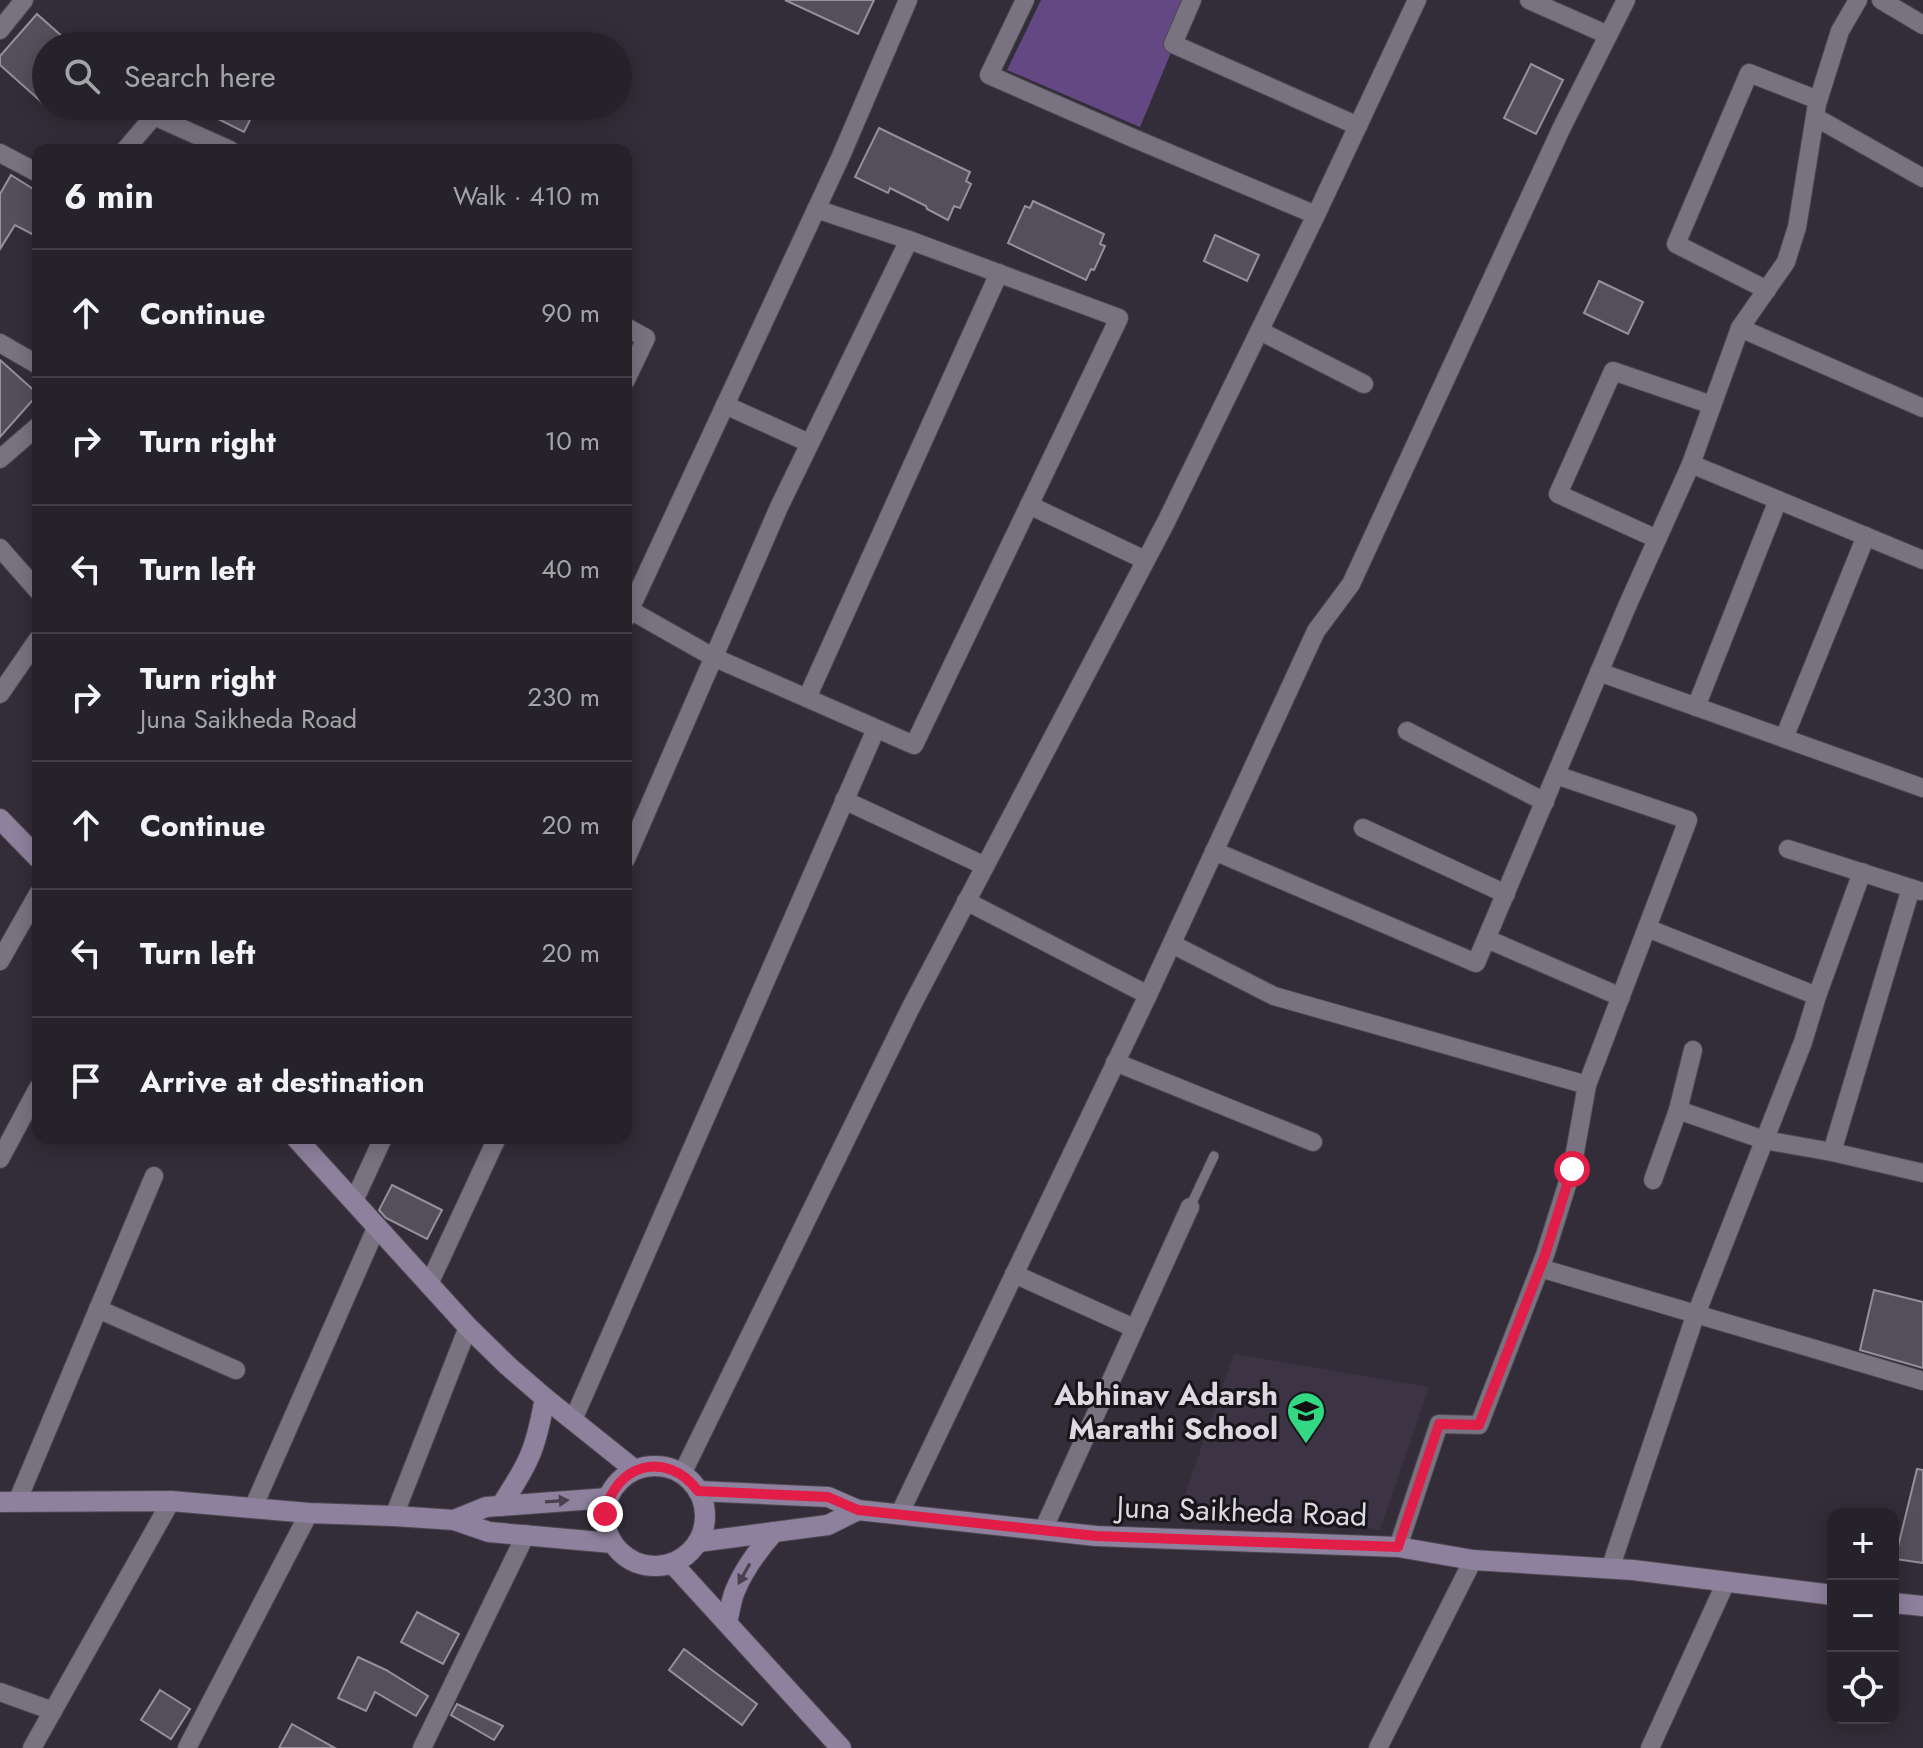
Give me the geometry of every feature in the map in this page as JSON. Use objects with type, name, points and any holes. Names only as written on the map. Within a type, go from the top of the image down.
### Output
[{"type":"main road","points":[[0,819],[32,852]]},
{"type":"main road","points":[[302,1144],[468,1327],[545,1398],[635,1470]]},
{"type":"main road","points":[[501,1506],[530,1456],[545,1398]]},
{"type":"main road","points":[[651,1466],[682,1474],[698,1491],[703,1503],[705,1516],[698,1542],[687,1555],[672,1563],[655,1566],[638,1563],[623,1555],[612,1543],[606,1528],[608,1498],[623,1477],[635,1470],[651,1466]]},
{"type":"main road","name":"Juna Saikheda Road","points":[[698,1491],[828,1497],[858,1510],[1096,1536],[1398,1547],[1473,1560],[1610,1569],[1827,1594]]},
{"type":"main road","points":[[454,1520],[486,1507],[608,1498]]},
{"type":"main road","points":[[8,1502],[171,1501],[309,1513],[454,1520],[489,1532],[612,1543]]},
{"type":"main road","points":[[698,1542],[828,1525],[858,1510]]},
{"type":"main road","points":[[727,1622],[735,1591],[747,1568],[774,1532]]},
{"type":"main road","points":[[672,1563],[841,1748]]},
{"type":"main road","points":[[1899,1604],[1923,1606]]},
{"type":"street","points":[[0,30],[24,0]]},
{"type":"street","points":[[632,605],[816,209],[908,0]]},
{"type":"street","points":[[1025,0],[989,75],[1316,215]]},
{"type":"street","points":[[1192,0],[1173,44],[1358,126]]},
{"type":"street","points":[[682,1474],[910,1009],[1145,560],[1260,331],[1417,0]]},
{"type":"street","points":[[1529,0],[1608,35]]},
{"type":"street","points":[[899,1515],[1148,995],[1316,631],[1351,584],[1562,127],[1626,0]]},
{"type":"street","points":[[1214,851],[1476,963],[1691,464],[1740,328],[1786,262],[1797,227],[1817,108],[1840,31],[1858,0]]},
{"type":"street","points":[[1881,0],[1923,25]]},
{"type":"street","points":[[1767,290],[1676,244],[1749,73],[1817,108],[1923,178]]},
{"type":"street","points":[[130,144],[151,120]]},
{"type":"street","points":[[163,120],[217,144]]},
{"type":"street","points":[[0,153],[32,170]]},
{"type":"street","points":[[632,616],[713,657],[914,745],[1119,318],[816,209]]},
{"type":"street","points":[[632,845],[779,507],[909,240]]},
{"type":"street","points":[[807,698],[999,273]]},
{"type":"street","points":[[1740,328],[1923,408]]},
{"type":"street","points":[[632,330],[646,338],[632,367]]},
{"type":"street","points":[[1260,331],[1364,384]]},
{"type":"street","points":[[0,343],[32,362]]},
{"type":"street","points":[[1657,539],[1558,494],[1613,371],[1712,405]]},
{"type":"street","points":[[725,405],[809,443]]},
{"type":"street","points":[[0,459],[32,431]]},
{"type":"street","points":[[1691,464],[1923,560]]},
{"type":"street","points":[[1696,707],[1778,500]]},
{"type":"street","points":[[1029,505],[1145,560]]},
{"type":"street","points":[[1784,738],[1866,536]]},
{"type":"street","points":[[0,548],[32,584]]},
{"type":"street","points":[[0,694],[32,648]]},
{"type":"street","points":[[1599,672],[1923,788]]},
{"type":"street","points":[[573,1420],[876,729]]},
{"type":"street","points":[[1407,731],[1545,802]]},
{"type":"street","points":[[1398,1547],[1439,1424],[1479,1425],[1540,1268],[1572,1169],[1587,1085],[1688,820],[1556,775]]},
{"type":"street","points":[[844,800],[985,866]]},
{"type":"street","points":[[1363,828],[1506,894]]},
{"type":"street","points":[[1788,849],[1917,890],[1832,1152]]},
{"type":"street","points":[[1610,1569],[1696,1314],[1803,1042],[1862,872]]},
{"type":"street","points":[[966,901],[1148,995]]},
{"type":"street","points":[[0,961],[32,905]]},
{"type":"street","points":[[1647,928],[1817,996]]},
{"type":"street","points":[[1487,939],[1621,997]]},
{"type":"street","points":[[1172,944],[1274,996],[1587,1085]]},
{"type":"street","points":[[1653,1180],[1678,1110],[1693,1050]]},
{"type":"street","points":[[1115,1062],[1313,1142]]},
{"type":"street","points":[[0,1159],[32,1099]]},
{"type":"street","points":[[1678,1110],[1764,1140],[1923,1173]]},
{"type":"street","points":[[354,1201],[380,1144]]},
{"type":"street","points":[[429,1284],[494,1144]]},
{"type":"street","points":[[8,1502],[98,1309],[154,1176]]},
{"type":"street","points":[[1043,1530],[1190,1207]]},
{"type":"street","points":[[253,1508],[377,1226]]},
{"type":"street","points":[[1540,1268],[1923,1381]]},
{"type":"street","points":[[1014,1274],[1134,1328]]},
{"type":"street","points":[[98,1309],[236,1370]]},
{"type":"street","points":[[394,1516],[468,1327]]},
{"type":"street","points":[[32,1748],[171,1501]]},
{"type":"street","points":[[187,1748],[309,1513]]},
{"type":"street","points":[[422,1748],[526,1534]]},
{"type":"street","points":[[1378,1748],[1473,1560]]},
{"type":"street","points":[[1650,1748],[1726,1582]]},
{"type":"street","points":[[0,1692],[53,1711]]},
{"type":"lane","points":[[1190,1207],[1214,1156]]},
{"type":"shaded area","points":[[1041,0],[1193,0],[1140,127],[1007,70]]},
{"type":"shaded area","name":"Abhinav Adarsh Marathi School","points":[[1234,1354],[1429,1387],[1380,1530],[1182,1503]]},
{"type":"building","points":[[785,0],[874,0],[858,34]]},
{"type":"building","points":[[37,14],[57,32],[32,32],[32,94],[0,65],[0,56]]},
{"type":"building","points":[[1531,64],[1563,80],[1536,134],[1504,118]]},
{"type":"building","points":[[220,120],[250,120],[244,132]]},
{"type":"building","points":[[879,128],[970,172],[966,181],[971,184],[960,208],[954,206],[948,220],[890,188],[888,193],[855,177]]},
{"type":"building","points":[[11,175],[32,188],[32,234],[15,225],[0,249],[0,194]]},
{"type":"building","points":[[1033,201],[1104,234],[1100,244],[1105,246],[1086,280],[1008,243],[1025,206],[1030,208]]},
{"type":"building","points":[[1215,235],[1259,255],[1247,281],[1204,261]]},
{"type":"building","points":[[1599,281],[1643,302],[1628,334],[1584,313]]},
{"type":"building","points":[[0,360],[32,389],[32,401],[0,437]]},
{"type":"building","points":[[392,1185],[442,1210],[427,1239],[386,1218],[379,1210]]},
{"type":"building","points":[[1874,1290],[1923,1302],[1923,1368],[1860,1350]]},
{"type":"building","points":[[1917,1469],[1923,1470],[1923,1563],[1899,1560],[1899,1543]]},
{"type":"building","points":[[417,1612],[459,1634],[443,1664],[401,1642]]},
{"type":"building","points":[[684,1649],[757,1704],[742,1725],[669,1670]]},
{"type":"building","points":[[358,1657],[428,1696],[416,1716],[375,1692],[366,1711],[338,1698]]},
{"type":"building","points":[[160,1690],[190,1709],[171,1739],[141,1720]]},
{"type":"building","points":[[457,1704],[503,1726],[494,1740],[451,1715]]},
{"type":"building","points":[[292,1724],[335,1748],[279,1748]]},
{"type":"place","name":"Abhinav Adarsh Marathi School","points":[[1306,1445]]},
{"type":"route","points":[[605,1514],[608,1498],[623,1477],[651,1466],[682,1474],[698,1491],[828,1497],[858,1510],[899,1515],[1096,1536],[1398,1547],[1439,1424],[1479,1425],[1545,1255],[1572,1169]]}]
